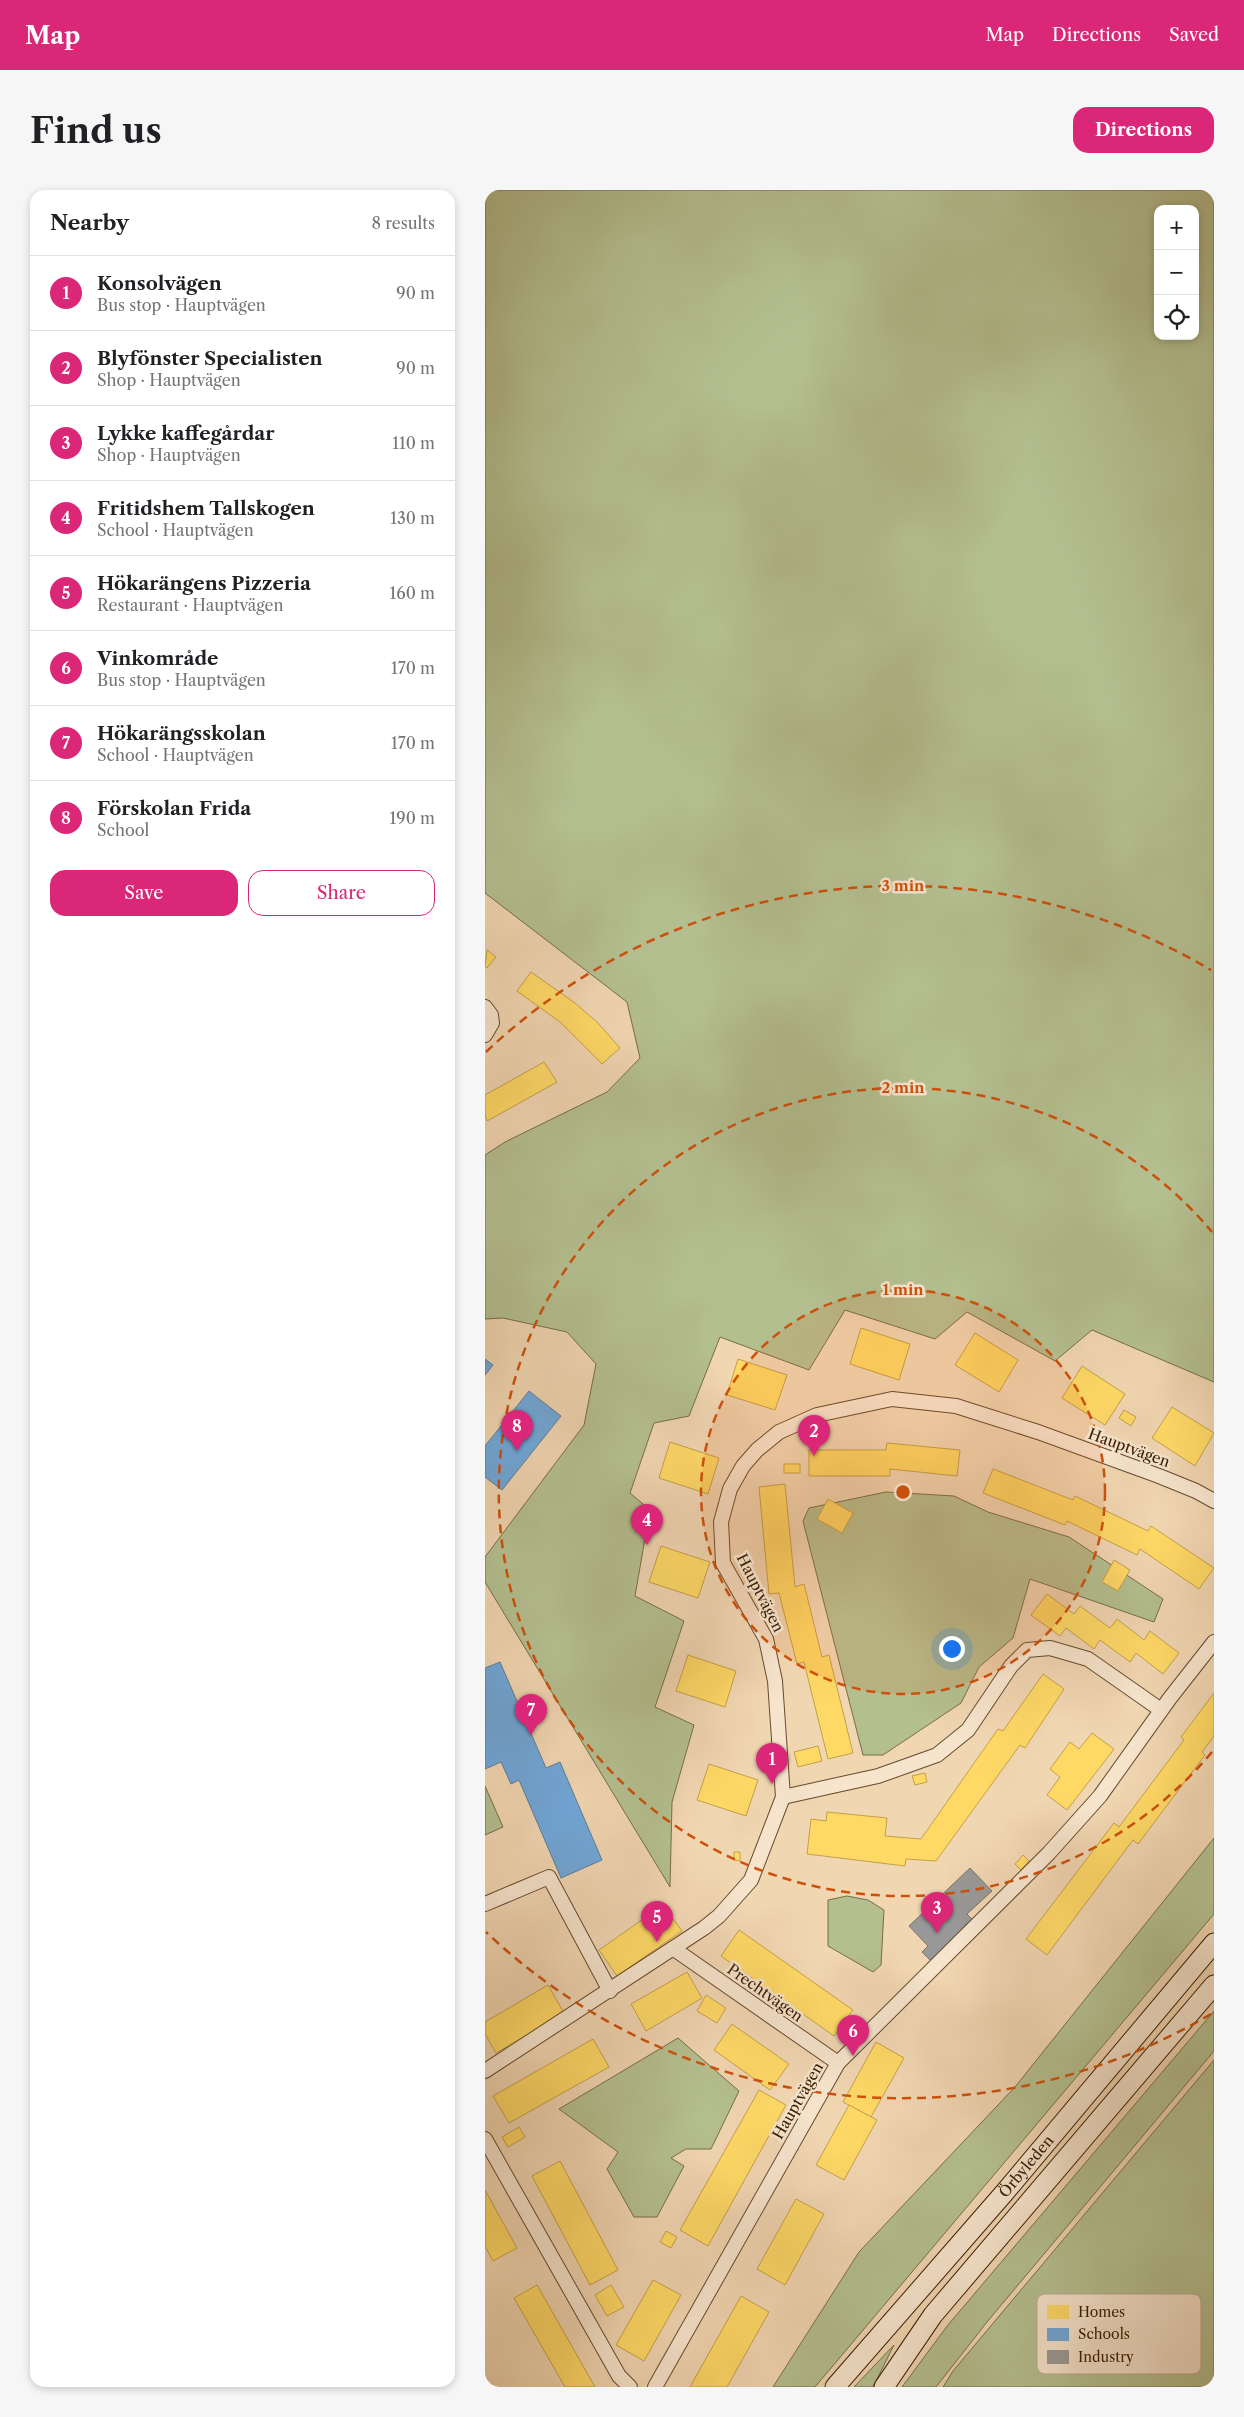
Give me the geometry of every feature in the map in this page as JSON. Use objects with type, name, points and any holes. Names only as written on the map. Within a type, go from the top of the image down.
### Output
[{"type":"main road","name":"Örbyleden","points":[[835,2387],[1005,2192],[1214,1943]]},
{"type":"main road","name":"Örbyleden","points":[[884,2387],[933,2316],[1214,1984]]},
{"type":"street","points":[[485,1008],[491,1015],[493,1023],[485,1035]]},
{"type":"street","name":"Hauptvägen","points":[[485,2071],[674,1949],[719,1916],[751,1880],[783,1797],[775,1681],[766,1639],[723,1564],[721,1522],[730,1489],[743,1466],[757,1450],[779,1432],[817,1416],[892,1399],[956,1406],[1038,1432],[1159,1476],[1196,1491],[1214,1501]]},
{"type":"street","name":"Hauptvägen","points":[[655,2387],[838,2063],[1049,1853],[1100,1796],[1161,1710],[1214,1642]]},
{"type":"street","points":[[783,1797],[878,1776],[937,1755],[969,1730],[1011,1666],[1027,1650],[1050,1648],[1088,1659],[1161,1710]]},
{"type":"street","points":[[485,1904],[549,1877],[610,1991]]},
{"type":"street","name":"Prechtvägen","points":[[674,1949],[838,2063]]},
{"type":"street","points":[[485,2139],[619,2376],[630,2387]]},
{"type":"green space","points":[[485,190],[1214,190],[1214,1382],[1092,1330],[1055,1361],[967,1312],[935,1339],[845,1310],[809,1370],[720,1337],[689,1416],[654,1423],[630,1493],[650,1510],[635,1596],[684,1621],[655,1707],[694,1725],[672,1802],[670,1887],[485,1582],[485,1557],[584,1425],[596,1364],[567,1332],[503,1318],[485,1319],[485,1155],[505,1142],[607,1092],[640,1058],[627,1002],[485,893]]},
{"type":"green space","points":[[886,1492],[954,1496],[988,1512],[1069,1537],[1163,1599],[1154,1622],[1030,1579],[1013,1638],[979,1667],[961,1703],[883,1755],[863,1755],[803,1521],[809,1508]]},
{"type":"green space","points":[[485,1786],[503,1827],[485,1835]]},
{"type":"green space","points":[[1214,1838],[1214,1914],[815,2387],[773,2387],[859,2252],[1015,2087]]},
{"type":"green space","points":[[847,1896],[868,1900],[884,1910],[881,1965],[873,1972],[828,1946],[828,1900]]},
{"type":"green space","points":[[1214,2011],[1214,2051],[987,2322],[936,2387],[902,2387],[948,2325]]},
{"type":"green space","points":[[678,2038],[739,2091],[711,2149],[686,2149],[671,2158],[684,2166],[657,2217],[634,2217],[607,2169],[618,2152],[559,2109]]},
{"type":"green space","points":[[1214,2060],[1214,2387],[943,2387],[953,2371]]},
{"type":"green space","points":[[894,2345],[873,2387],[854,2387]]},
{"type":"building: Homes","points":[[487,950],[496,957],[487,968],[485,966]]},
{"type":"building: Homes","points":[[531,972],[575,1003],[598,1023],[620,1048],[602,1064],[560,1022],[517,991]]},
{"type":"building: Homes","points":[[544,1062],[557,1082],[487,1121],[485,1095]]},
{"type":"building: Homes","points":[[861,1328],[910,1344],[899,1380],[850,1364]]},
{"type":"building: Homes","points":[[975,1333],[1018,1360],[999,1392],[955,1365]]},
{"type":"building: Homes","points":[[738,1359],[787,1375],[775,1410],[727,1395]]},
{"type":"building: Homes","points":[[1082,1366],[1125,1394],[1105,1425],[1062,1398]]},
{"type":"building: Homes","points":[[1172,1407],[1214,1433],[1195,1466],[1152,1438]]},
{"type":"building: Homes","points":[[1124,1410],[1136,1417],[1131,1426],[1119,1418]]},
{"type":"building: Homes","points":[[670,1442],[719,1458],[708,1494],[659,1478]]},
{"type":"building: Homes","points":[[887,1443],[960,1450],[957,1476],[890,1469],[890,1476],[809,1476],[809,1450],[886,1450]]},
{"type":"building: Homes","points":[[784,1464],[800,1464],[800,1473],[784,1473]]},
{"type":"building: Homes","points":[[993,1469],[1073,1500],[1075,1496],[1148,1531],[1151,1526],[1214,1568],[1199,1589],[1140,1549],[1137,1555],[1067,1521],[1065,1525],[983,1493]]},
{"type":"building: Homes","points":[[785,1484],[795,1587],[804,1584],[822,1657],[829,1655],[853,1753],[828,1759],[804,1662],[797,1664],[779,1593],[769,1594],[759,1487]]},
{"type":"building: Homes","points":[[828,1499],[853,1513],[842,1533],[817,1519]]},
{"type":"building: Homes","points":[[661,1546],[710,1562],[698,1598],[649,1582]]},
{"type":"building: Homes","points":[[1114,1560],[1130,1570],[1118,1591],[1102,1582]]},
{"type":"building: Homes","points":[[1047,1594],[1074,1614],[1080,1606],[1110,1628],[1117,1619],[1144,1640],[1150,1631],[1179,1653],[1163,1674],[1136,1653],[1130,1662],[1100,1640],[1094,1649],[1066,1628],[1060,1636],[1031,1615]]},
{"type":"building: Homes","points":[[688,1655],[736,1671],[725,1707],[676,1691]]},
{"type":"building: Homes","points":[[1043,1674],[1064,1689],[1025,1748],[1020,1745],[936,1861],[906,1859],[905,1866],[807,1854],[811,1819],[826,1821],[827,1812],[887,1818],[885,1836],[921,1839],[998,1729],[1003,1731]]},
{"type":"building: Homes","points":[[1214,1693],[1214,1736],[1202,1752],[1205,1755],[1138,1844],[1133,1840],[1047,1955],[1026,1939],[1114,1823],[1119,1827],[1184,1740],[1181,1737]]},
{"type":"building: Homes","points":[[1092,1733],[1114,1749],[1067,1810],[1047,1795],[1060,1777],[1050,1769],[1070,1742],[1079,1749]]},
{"type":"building: Homes","points":[[818,1746],[822,1761],[798,1767],[794,1752]]},
{"type":"building: Homes","points":[[709,1764],[758,1780],[746,1816],[697,1800]]},
{"type":"building: Homes","points":[[925,1773],[927,1782],[915,1785],[912,1776]]},
{"type":"building: Homes","points":[[734,1852],[740,1852],[740,1861],[734,1860]]},
{"type":"building: Homes","points":[[1023,1855],[1029,1861],[1021,1870],[1015,1864]]},
{"type":"building: Homes","points":[[663,1905],[682,1931],[617,1976],[599,1950]]},
{"type":"building: Homes","points":[[739,1930],[853,2010],[834,2036],[721,1956]]},
{"type":"building: Homes","points":[[687,1972],[702,1998],[646,2031],[631,2004]]},
{"type":"building: Homes","points":[[548,1985],[564,2013],[496,2053],[485,2034],[485,2022]]},
{"type":"building: Homes","points":[[706,1995],[726,2008],[717,2023],[697,2011]]},
{"type":"building: Homes","points":[[732,2024],[789,2064],[770,2090],[714,2050]]},
{"type":"building: Homes","points":[[593,2039],[609,2067],[509,2123],[493,2096]]},
{"type":"building: Homes","points":[[876,2042],[904,2058],[871,2117],[843,2102]]},
{"type":"building: Homes","points":[[759,2090],[786,2105],[708,2246],[680,2230]]},
{"type":"building: Homes","points":[[849,2105],[877,2120],[844,2180],[816,2165]]},
{"type":"building: Homes","points":[[519,2127],[525,2137],[508,2147],[502,2137]]},
{"type":"building: Homes","points":[[560,2161],[618,2270],[590,2285],[532,2176]]},
{"type":"building: Homes","points":[[485,2190],[517,2248],[493,2261],[485,2246]]},
{"type":"building: Homes","points":[[796,2199],[824,2214],[785,2285],[757,2269]]},
{"type":"building: Homes","points":[[666,2231],[677,2237],[671,2248],[660,2242]]},
{"type":"building: Homes","points":[[653,2280],[681,2295],[644,2361],[616,2345]]},
{"type":"building: Homes","points":[[537,2285],[595,2387],[565,2387],[514,2298]]},
{"type":"building: Homes","points":[[611,2285],[624,2307],[607,2316],[595,2295]]},
{"type":"building: Homes","points":[[741,2296],[769,2312],[727,2387],[690,2387]]},
{"type":"building: Schools","points":[[485,1359],[493,1365],[485,1375]]},
{"type":"building: Schools","points":[[529,1391],[561,1416],[502,1490],[485,1477],[485,1446]]},
{"type":"building: Schools","points":[[500,1662],[546,1768],[560,1762],[602,1860],[561,1878],[519,1780],[511,1784],[501,1762],[485,1769],[485,1668]]},
{"type":"building: Industry","points":[[970,1868],[992,1891],[967,1914],[973,1920],[931,1961],[922,1952],[928,1946],[909,1926]]},
{"type":"place","name":"Förskolan Frida","points":[[517,1451]]},
{"type":"place","name":"Blyfönster Specialisten","points":[[814,1456]]},
{"type":"place","name":"Fritidshem Tallskogen","points":[[647,1545]]},
{"type":"place","name":"Hökarängsskolan","points":[[531,1735]]},
{"type":"place","name":"Konsolvägen","points":[[772,1784]]},
{"type":"place","name":"Lykke kaffegårdar","points":[[937,1933]]},
{"type":"place","name":"Hökarängens Pizzeria","points":[[657,1942]]},
{"type":"place","name":"Vinkområde","points":[[853,2056]]}]
